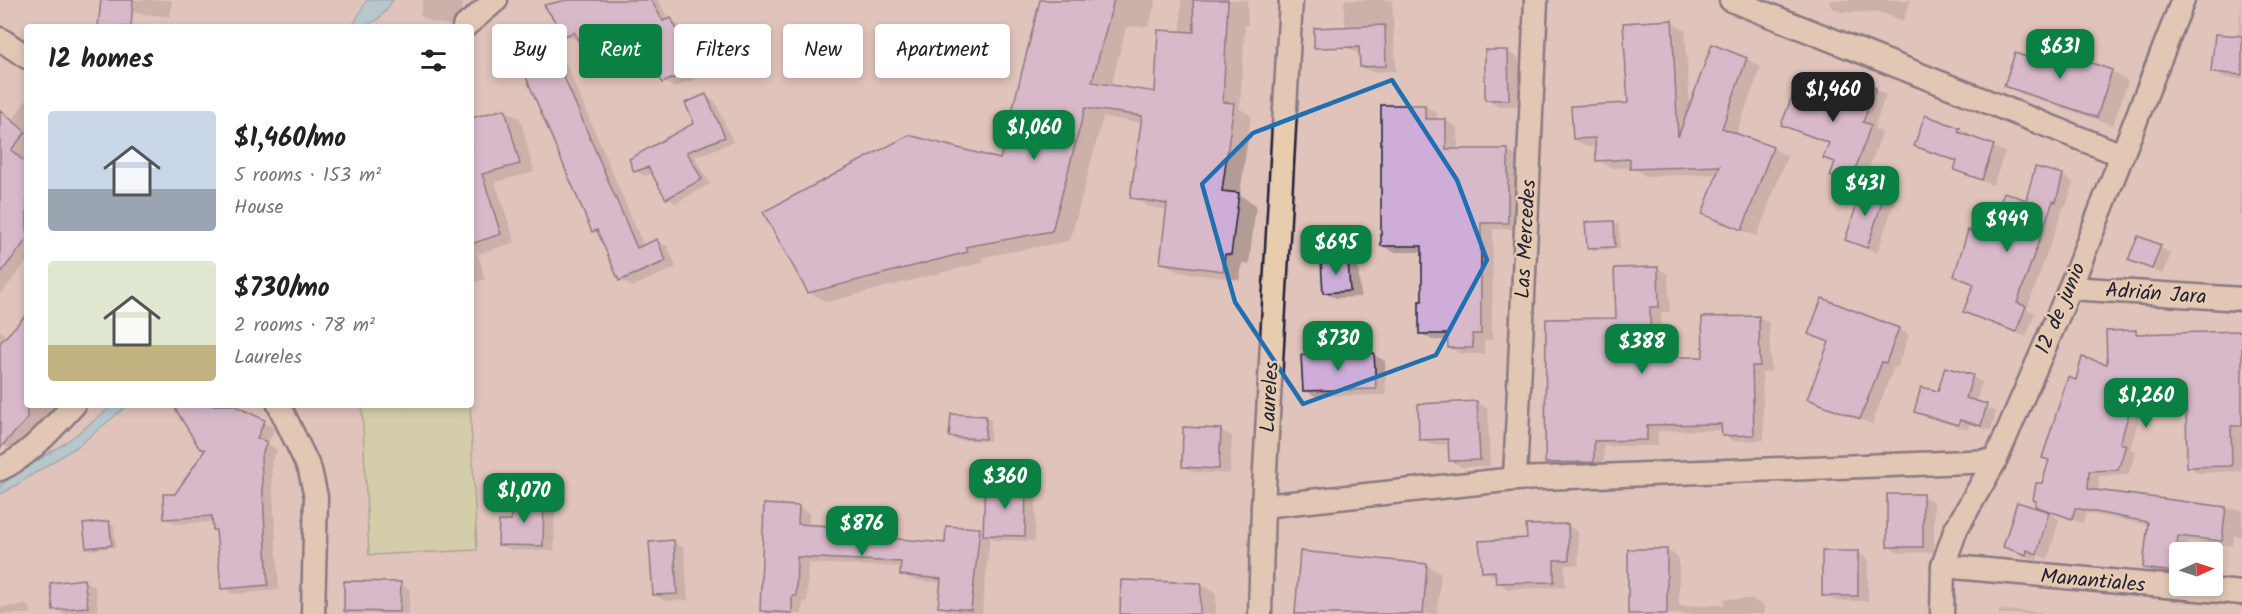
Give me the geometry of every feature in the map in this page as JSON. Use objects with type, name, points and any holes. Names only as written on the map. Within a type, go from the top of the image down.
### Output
[{"type":"street","points":[[468,24],[496,0]]},
{"type":"street","name":"Laureles","points":[[1260,614],[1263,506],[1291,0]]},
{"type":"street","name":"Las Mercedes","points":[[1515,478],[1536,0]]},
{"type":"street","points":[[1731,0],[2122,155]]},
{"type":"street","name":"12 de junio","points":[[1942,614],[1943,566],[1956,529],[1995,461],[2070,288],[2183,0]]},
{"type":"street","points":[[0,39],[24,55]]},
{"type":"street","name":"Adrián Jara","points":[[2070,288],[2242,299]]},
{"type":"street","points":[[0,469],[9,465],[44,435],[71,408]]},
{"type":"street","points":[[280,408],[310,470],[316,497],[313,614]]},
{"type":"street","points":[[1263,506],[1515,478],[1995,461]]},
{"type":"street","name":"Manantiales","points":[[1943,566],[2242,593]]},
{"type":"highlighted area","points":[[1392,80],[1457,180],[1487,260],[1436,355],[1303,404],[1235,302],[1202,184],[1253,133]]},
{"type":"green space","points":[[362,408],[470,408],[477,550],[369,555]]},
{"type":"water","points":[[367,0],[393,0],[376,20],[368,24],[354,24]]},
{"type":"water","points":[[110,408],[124,408],[78,446],[0,495],[0,485],[68,441]]},
{"type":"building","points":[[101,0],[133,0],[131,24],[98,24]]},
{"type":"building","points":[[567,0],[651,0],[663,21],[671,18],[674,24],[674,78],[662,83],[660,78],[662,78],[662,24],[579,24],[579,41],[574,32],[567,35],[567,24],[557,24],[544,5]]},
{"type":"building","points":[[1040,0],[1114,0],[1092,82],[1155,92],[1158,30],[1194,32],[1193,0],[1228,0],[1223,102],[1234,103],[1222,191],[1239,193],[1231,255],[1225,254],[1223,271],[1160,263],[1167,204],[1130,198],[1142,116],[1085,108],[1052,231],[965,247],[968,252],[808,293],[763,212],[909,135],[1000,159]]},
{"type":"building","points":[[1672,20],[1678,137],[1712,44],[1747,58],[1722,128],[1773,147],[1742,230],[1702,214],[1720,166],[1630,169],[1630,159],[1596,161],[1595,138],[1573,139],[1571,106],[1628,103],[1623,23]]},
{"type":"building","points":[[1385,25],[1386,66],[1360,67],[1359,47],[1314,48],[1314,28]]},
{"type":"building","points":[[2215,34],[2242,36],[2242,75],[2211,72]]},
{"type":"building","points":[[2039,45],[2112,70],[2097,117],[2004,86],[2015,53],[2035,60]]},
{"type":"building","points":[[1485,50],[1508,50],[1509,100],[1485,100]]},
{"type":"building","points":[[526,78],[564,78],[637,248],[657,239],[666,261],[619,281],[597,230],[592,232]]},
{"type":"building","points":[[1852,79],[1876,88],[1863,122],[1871,125],[1850,184],[1830,176],[1835,162],[1823,158],[1829,143],[1781,125],[1798,81],[1845,99]]},
{"type":"building","points":[[706,94],[725,137],[687,152],[702,179],[666,199],[648,167],[634,172],[629,159],[694,123],[685,103]]},
{"type":"building","points":[[1381,105],[1425,105],[1425,119],[1446,119],[1446,149],[1508,149],[1508,223],[1481,223],[1481,334],[1472,334],[1473,348],[1448,348],[1447,334],[1419,334],[1419,301],[1422,301],[1422,246],[1381,246]]},
{"type":"building","points":[[505,109],[520,164],[482,174],[501,234],[474,243],[474,117]]},
{"type":"building","points":[[0,110],[24,130],[24,134],[11,150],[24,161],[24,243],[0,274]]},
{"type":"building","points":[[1925,115],[1960,128],[1958,132],[1994,145],[1982,180],[1954,170],[1957,161],[1914,146]]},
{"type":"building","points":[[2035,167],[2063,174],[2056,202],[2053,201],[2017,303],[2026,306],[2016,332],[1963,312],[1974,284],[1954,276],[1968,230],[1988,238],[2004,192],[2026,200]]},
{"type":"building","points":[[1863,186],[1885,193],[1867,248],[1845,240]]},
{"type":"building","points":[[1614,221],[1615,247],[1587,248],[1585,222]]},
{"type":"building","points":[[2138,236],[2161,245],[2152,269],[2128,260]]},
{"type":"building","points":[[1348,259],[1350,291],[1323,293],[1321,261]]},
{"type":"building","points":[[1658,267],[1659,307],[1650,307],[1651,357],[1703,357],[1702,317],[1759,316],[1760,366],[1752,366],[1754,435],[1722,436],[1721,424],[1647,425],[1647,440],[1594,441],[1594,462],[1545,463],[1546,319],[1616,318],[1614,268]]},
{"type":"building","points":[[1822,298],[1899,328],[1886,363],[1882,362],[1860,419],[1807,399],[1829,342],[1808,334]]},
{"type":"building","points":[[24,317],[24,408],[27,408],[27,419],[0,448],[0,343]]},
{"type":"building","points":[[2136,330],[2136,334],[2242,331],[2242,426],[2231,426],[2232,466],[2187,467],[2186,402],[2132,403],[2120,443],[2126,445],[2118,470],[2089,471],[2088,489],[2226,507],[2222,541],[2178,536],[2177,542],[2169,542],[2169,571],[2143,568],[2148,522],[2075,508],[2072,519],[2035,506],[2036,501],[2033,500],[2036,483],[2042,483],[2049,460],[2042,458],[2068,377],[2076,380],[2082,357],[2107,364],[2106,331]]},
{"type":"building","points":[[1374,353],[1376,389],[1303,391],[1301,355]]},
{"type":"building","points":[[1945,367],[1973,375],[1966,398],[1987,404],[1981,426],[1960,420],[1958,425],[1914,412],[1921,387],[1938,391]]},
{"type":"building","points":[[1477,401],[1480,460],[1449,461],[1448,439],[1419,440],[1418,404]]},
{"type":"building","points":[[175,408],[239,408],[265,420],[257,438],[267,442],[261,457],[268,585],[221,589],[216,530],[213,530],[212,516],[164,519],[163,494],[175,494],[205,450],[199,448]]},
{"type":"building","points":[[951,414],[986,416],[985,439],[949,437]]},
{"type":"building","points":[[1183,427],[1221,429],[1219,469],[1182,467]]},
{"type":"building","points":[[985,484],[1026,485],[1025,536],[983,535]]},
{"type":"building","points":[[1887,494],[1923,494],[1923,547],[1887,547]]},
{"type":"building","points":[[517,497],[544,497],[543,546],[498,545],[499,521],[511,521],[511,513],[516,513]]},
{"type":"building","points":[[2017,502],[2049,512],[2037,554],[2027,550],[2026,555],[2003,547]]},
{"type":"building","points":[[764,504],[799,506],[798,524],[866,528],[865,536],[945,543],[946,526],[980,528],[971,610],[938,607],[941,579],[900,575],[901,562],[797,557],[796,596],[792,596],[792,613],[760,611]]},
{"type":"building","points":[[109,521],[112,545],[86,548],[83,524]]},
{"type":"building","points":[[1568,524],[1569,560],[1554,560],[1554,582],[1496,583],[1495,571],[1482,572],[1479,541],[1527,538],[1526,525]]},
{"type":"building","points":[[674,540],[677,594],[653,595],[649,542]]},
{"type":"building","points":[[1628,549],[1667,549],[1667,614],[1628,614]]},
{"type":"building","points":[[1300,551],[1427,564],[1423,614],[1295,614]]},
{"type":"building","points":[[1822,551],[1858,551],[1858,596],[1822,596]]},
{"type":"building","points":[[84,579],[88,607],[53,610],[50,583]]},
{"type":"building","points":[[1121,580],[1201,583],[1200,614],[1120,614]]},
{"type":"building","points":[[344,581],[401,582],[400,612],[344,611]]}]
